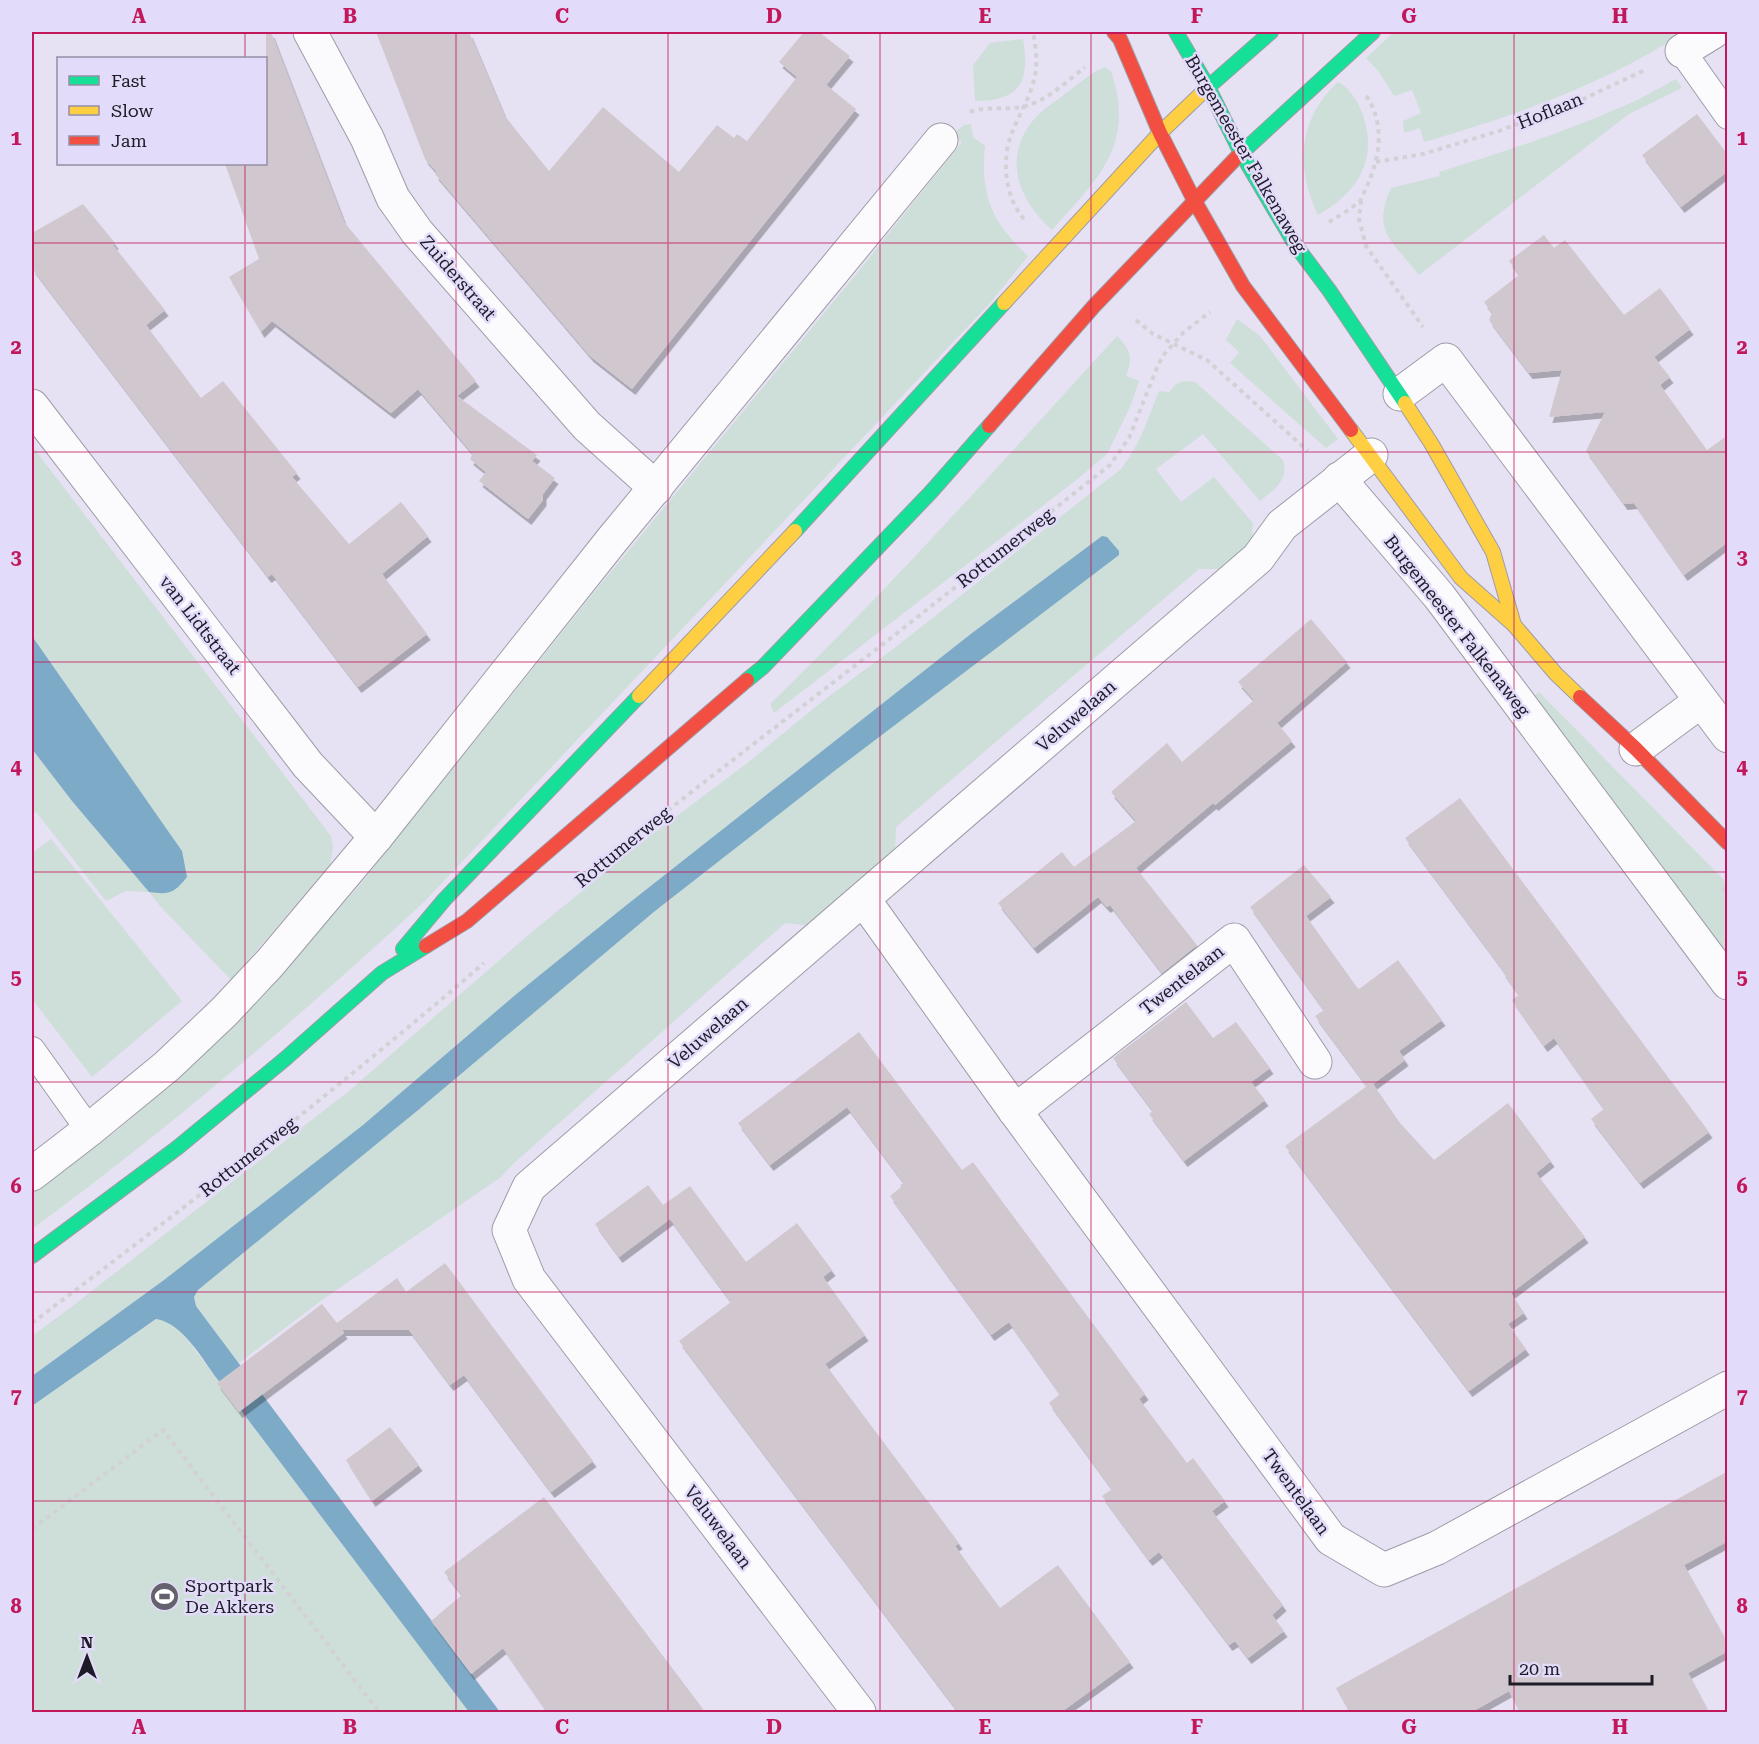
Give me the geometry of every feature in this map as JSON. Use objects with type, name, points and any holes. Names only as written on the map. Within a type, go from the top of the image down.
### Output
[{"type":"main road","name":"Burgemeester Falkenaweg","points":[[1114,32],[1120,39],[1160,133],[1194,200],[1243,286],[1461,578],[1514,625],[1556,674],[1636,749],[1728,843]]},
{"type":"main road","name":"Burgemeester Falkenaweg","points":[[1176,32],[1208,87],[1241,153],[1296,246],[1400,394],[1431,443],[1493,552],[1514,625]]},
{"type":"main road","points":[[32,1256],[177,1148],[285,1059],[382,973],[444,900],[754,576],[1160,133],[1271,32]]},
{"type":"main road","points":[[382,973],[467,921],[763,667],[931,492],[1094,306],[1194,200],[1241,153],[1374,32]]},
{"type":"street","name":"Zuiderstraat","points":[[310,32],[367,138],[393,198],[417,232],[587,426],[656,488]]},
{"type":"street","points":[[1682,51],[1713,32]]},
{"type":"street","points":[[32,1174],[166,1066],[242,994],[376,837],[612,540],[941,140]]},
{"type":"street","points":[[1400,394],[1446,360],[1728,736]]},
{"type":"street","name":"van Lidtstraat","points":[[32,406],[308,765],[376,837]]},
{"type":"street","name":"Veluwelaan","points":[[859,1713],[530,1279],[509,1230],[529,1187],[1258,558],[1281,525],[1371,455]]},
{"type":"street","name":"Burgemeester Falkenaweg","points":[[1339,479],[1439,596],[1728,983]]},
{"type":"street","points":[[1636,749],[1701,701]]},
{"type":"street","name":"Twentelaan","points":[[864,900],[1331,1539],[1384,1570],[1437,1548],[1728,1388]]},
{"type":"street","name":"Twentelaan","points":[[1016,1111],[1234,940],[1315,1062]]},
{"type":"lane","points":[[1682,51],[1728,116]]},
{"type":"lane","points":[[32,1050],[89,1130]]},
{"type":"path","points":[[1030,225],[1012,202],[1006,173],[1011,133],[1024,107],[1036,69],[1033,32]]},
{"type":"path","name":"Hoflaan","points":[[1376,162],[1423,154],[1499,131],[1577,102],[1682,51]]},
{"type":"path","points":[[967,113],[979,109],[1024,107],[1048,95],[1092,62]]},
{"type":"path","points":[[1363,92],[1369,100],[1380,138],[1373,176],[1361,200],[1359,219],[1366,246],[1446,360]]},
{"type":"path","points":[[1323,226],[1361,200]]},
{"type":"path","name":"Rottumerweg","points":[[623,846],[1110,465],[1129,438],[1158,365],[1174,342],[1212,310]]},
{"type":"path","points":[[1136,320],[1153,334],[1174,342],[1207,360],[1339,479]]},
{"type":"path","name":"Rottumerweg","points":[[32,1323],[265,1145],[407,1030],[485,962]]},
{"type":"path","points":[[32,1528],[163,1430],[378,1713]]},
{"type":"shaded area","points":[[1394,32],[1684,32],[1623,67],[1558,97],[1424,142],[1420,128],[1404,133],[1403,121],[1421,113],[1412,90],[1394,96],[1379,72],[1366,58]]},
{"type":"shaded area","points":[[1023,39],[1025,66],[1019,86],[1003,97],[975,101],[973,65],[990,43]]},
{"type":"shaded area","points":[[1105,67],[1111,71],[1118,97],[1119,120],[1115,141],[1097,177],[1052,230],[1040,218],[1022,190],[1017,161],[1019,145],[1026,131],[1040,113],[1090,75]]},
{"type":"shaded area","points":[[1676,79],[1682,88],[1629,114],[1419,275],[1393,244],[1384,226],[1383,215],[1391,188],[1440,176],[1439,172],[1580,124],[1632,102]]},
{"type":"shaded area","points":[[1338,82],[1353,96],[1363,115],[1368,146],[1366,160],[1354,185],[1332,206],[1318,215],[1306,180],[1304,145],[1315,112]]},
{"type":"shaded area","points":[[971,124],[973,137],[985,146],[985,180],[991,207],[1005,231],[1028,256],[991,302],[423,903],[232,1072],[32,1229],[32,1193],[118,1130],[179,1076],[244,1014],[358,887],[587,601],[962,142],[952,134],[964,125]]},
{"type":"shaded area","points":[[1237,319],[1260,336],[1338,439],[1326,448],[1230,363],[1239,352],[1226,340]]},
{"type":"shaded area","points":[[1117,336],[1129,354],[1130,364],[1126,376],[1139,381],[1130,407],[1107,454],[774,713],[770,704],[903,569]]},
{"type":"shaded area","points":[[1184,381],[1195,382],[1283,460],[1282,479],[1260,501],[1203,434],[1156,469],[1181,502],[1214,477],[1253,523],[1251,549],[1226,569],[1199,569],[896,827],[895,854],[812,926],[785,923],[501,1177],[322,1300],[239,1363],[196,1306],[194,1297],[198,1290],[417,1111],[655,911],[1118,555],[1102,536],[972,633],[624,907],[514,996],[363,1125],[164,1280],[32,1376],[32,1336],[349,1091],[533,931],[650,836],[746,764],[824,700],[897,646],[1121,469],[1138,441],[1159,391],[1169,392],[1176,384]]},
{"type":"shaded area","points":[[32,446],[331,836],[333,847],[330,865],[231,980],[149,892],[182,851],[32,636]]},
{"type":"shaded area","points":[[1539,692],[1727,883],[1727,953],[1534,696]]},
{"type":"shaded area","points":[[32,749],[72,801],[149,892],[126,891],[106,901],[36,812],[32,814]]},
{"type":"shaded area","points":[[51,839],[182,1001],[92,1077],[32,999],[32,853]]},
{"type":"shaded area","name":"Sportpark De Akkers","points":[[157,1319],[168,1321],[180,1330],[469,1712],[32,1712],[32,1406]]},
{"type":"water","points":[[1102,536],[1107,537],[1119,551],[1119,555],[837,769],[655,911],[417,1111],[198,1290],[194,1297],[196,1306],[500,1712],[469,1712],[191,1343],[175,1327],[156,1319],[32,1406],[32,1376],[164,1280],[363,1125],[514,996],[624,907],[972,633]]},
{"type":"water","points":[[32,636],[182,851],[187,877],[175,890],[167,893],[149,892],[72,801],[32,749]]},
{"type":"building","points":[[266,32],[271,32],[344,222],[476,381],[457,396],[537,455],[532,461],[555,478],[543,494],[543,500],[528,519],[479,481],[486,472],[470,459],[473,454],[418,389],[391,413],[272,321],[261,332],[229,277],[259,259],[225,165],[267,165]]},
{"type":"building","points":[[376,32],[469,32],[504,115],[549,171],[603,107],[679,172],[717,125],[734,138],[737,134],[747,141],[797,77],[779,62],[804,32],[819,32],[850,56],[826,85],[856,109],[632,389],[590,356],[435,174],[437,172],[425,159]]},
{"type":"building","points":[[1697,114],[1728,155],[1728,171],[1681,207],[1642,155]]},
{"type":"building","points":[[83,204],[165,310],[146,325],[201,398],[223,381],[297,473],[292,477],[349,544],[401,502],[428,536],[382,574],[427,634],[358,687],[272,574],[268,577],[32,268],[32,233]]},
{"type":"building","points":[[1544,235],[1554,248],[1565,240],[1624,315],[1660,288],[1690,329],[1654,357],[1670,377],[1660,385],[1707,450],[1728,435],[1728,542],[1684,575],[1634,503],[1624,504],[1586,451],[1605,412],[1549,417],[1562,370],[1529,373],[1489,320],[1492,313],[1484,302],[1519,275],[1509,261]]},
{"type":"building","points":[[1311,619],[1347,662],[1277,723],[1292,741],[1136,868],[1197,945],[1162,973],[1110,905],[1107,907],[1098,897],[1034,948],[998,903],[1062,852],[1074,867],[1136,821],[1111,792],[1167,743],[1182,762],[1254,700],[1238,682]]},
{"type":"building","points":[[1460,798],[1709,1132],[1640,1183],[1591,1119],[1604,1109],[1554,1038],[1544,1046],[1512,1000],[1519,995],[1503,970],[1405,838]]},
{"type":"building","points":[[1304,865],[1331,897],[1306,916],[1356,986],[1359,989],[1398,960],[1442,1020],[1399,1051],[1405,1060],[1373,1084],[1400,1123],[1434,1160],[1508,1103],[1551,1161],[1536,1173],[1585,1237],[1511,1293],[1524,1313],[1508,1324],[1526,1349],[1469,1391],[1285,1146],[1367,1086],[1315,1016],[1324,1010],[1250,907]]},
{"type":"building","points":[[1186,1002],[1213,1038],[1236,1022],[1270,1068],[1251,1082],[1265,1100],[1184,1161],[1149,1114],[1153,1111],[1113,1058]]},
{"type":"building","points":[[859,1032],[962,1170],[973,1162],[1145,1394],[1139,1399],[1187,1463],[1193,1458],[1225,1501],[1212,1511],[1283,1605],[1272,1615],[1284,1631],[1248,1658],[1235,1641],[1229,1645],[1159,1552],[1149,1560],[1102,1496],[1112,1489],[1049,1403],[1060,1394],[1009,1322],[991,1335],[890,1196],[904,1183],[847,1107],[770,1165],[738,1123]]},
{"type":"building","points":[[648,1185],[663,1205],[690,1186],[746,1262],[797,1223],[832,1270],[823,1277],[865,1335],[825,1364],[959,1543],[955,1546],[1000,1608],[1058,1565],[1130,1662],[1060,1713],[959,1713],[679,1341],[731,1302],[670,1219],[619,1257],[595,1224]]},
{"type":"building","points":[[445,1263],[593,1461],[551,1492],[464,1375],[450,1385],[409,1330],[342,1330],[344,1333],[239,1412],[217,1383],[322,1304],[337,1323],[397,1278],[406,1292]]},
{"type":"building","points":[[390,1427],[419,1465],[372,1501],[346,1460]]},
{"type":"building","points":[[1728,1471],[1728,1541],[1684,1565],[1728,1644],[1728,1651],[1688,1673],[1709,1713],[1520,1713],[1509,1691],[1470,1713],[1350,1713],[1336,1688]]},
{"type":"building","points":[[544,1497],[706,1713],[548,1713],[503,1648],[471,1674],[431,1621],[462,1595],[444,1572]]},
{"type":"traffic: fast","points":[[1176,32],[1208,87],[1241,153],[1296,246],[1329,290],[1405,403]]},
{"type":"traffic: fast","points":[[1206,89],[1271,32]]},
{"type":"traffic: fast","points":[[1238,156],[1373,32]]},
{"type":"traffic: fast","points":[[795,531],[1004,303]]},
{"type":"traffic: fast","points":[[747,680],[763,667],[931,492],[989,426]]},
{"type":"traffic: fast","points":[[403,949],[444,900],[639,696]]},
{"type":"traffic: fast","points":[[32,1256],[177,1148],[285,1059],[382,973],[426,946]]},
{"type":"traffic: slow","points":[[1004,303],[1160,133],[1206,89]]},
{"type":"traffic: slow","points":[[1405,403],[1431,443],[1493,552],[1514,625]]},
{"type":"traffic: slow","points":[[1351,430],[1461,578],[1514,625],[1556,674],[1580,697]]},
{"type":"traffic: slow","points":[[639,696],[795,531]]},
{"type":"traffic: jam","points":[[1114,32],[1120,39],[1160,133],[1194,200],[1243,286],[1351,430]]},
{"type":"traffic: jam","points":[[989,426],[1094,306],[1238,156]]},
{"type":"traffic: jam","points":[[426,946],[467,921],[747,680]]},
{"type":"traffic: jam","points":[[1580,697],[1636,749],[1728,843]]},
{"type":"place","name":"Sportpark De Akkers","points":[[164,1596]]}]
